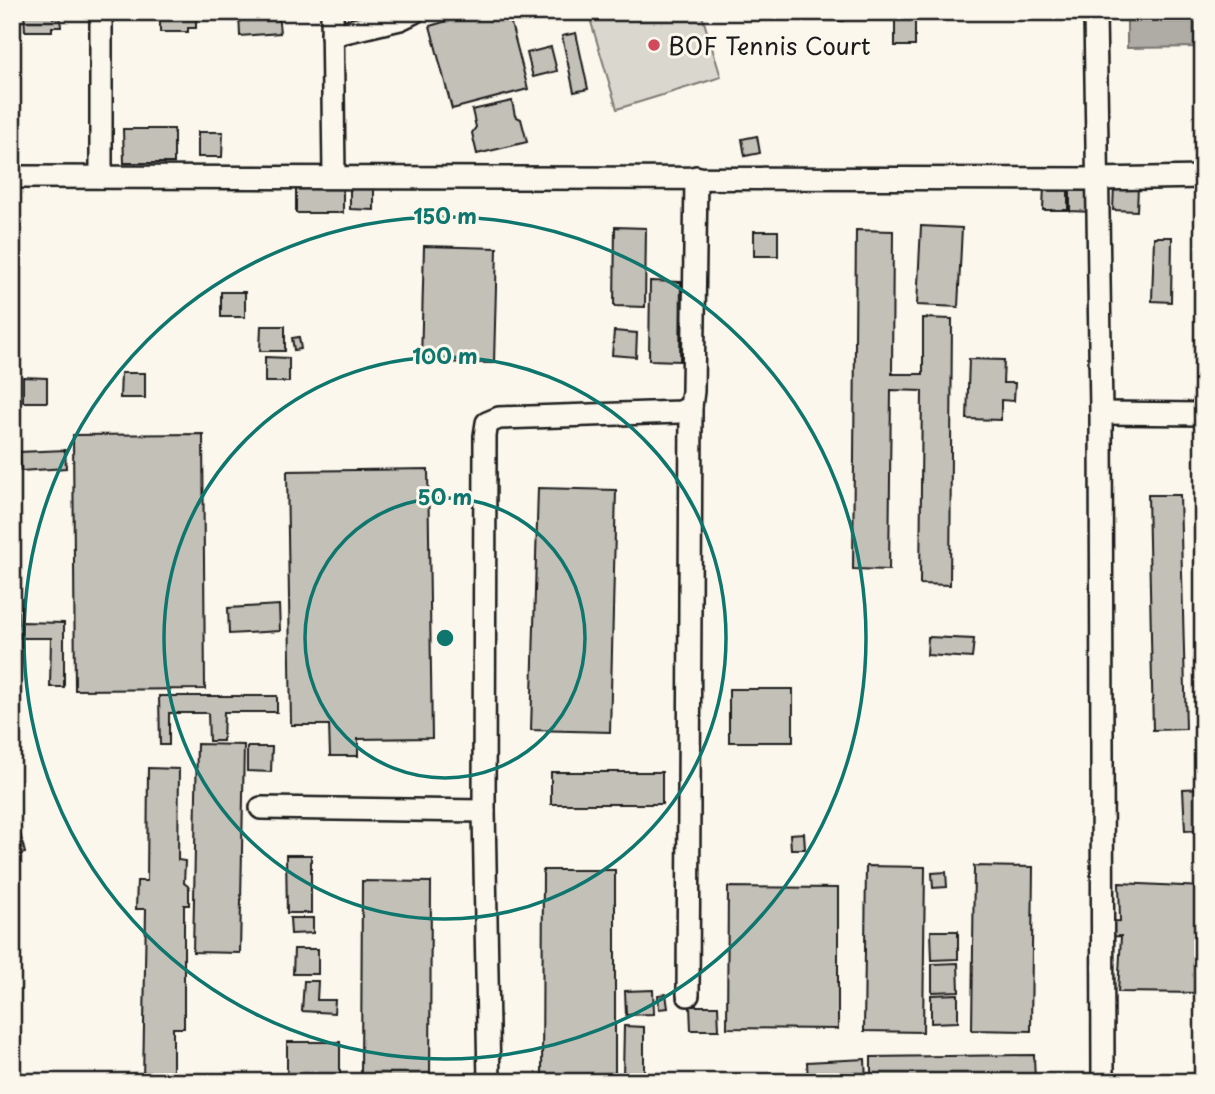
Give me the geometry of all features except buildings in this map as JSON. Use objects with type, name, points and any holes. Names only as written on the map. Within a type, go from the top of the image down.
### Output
[{"type":"street","points":[[101,12],[101,177]]},
{"type":"street","points":[[332,12],[334,176]]},
{"type":"street","points":[[332,35],[400,19],[414,12]]},
{"type":"street","points":[[1095,12],[1101,414],[1103,1082]]},
{"type":"street","points":[[12,177],[1203,177]]},
{"type":"street","points":[[688,995],[691,407],[694,391],[696,177]]},
{"type":"street","points":[[489,1082],[484,811],[487,423],[499,418],[680,412],[691,407]]},
{"type":"street","points":[[1101,414],[1203,414]]},
{"type":"street","points":[[261,808],[484,811]]},
{"type":"shaded area","name":"BOF Tennis Court","points":[[588,12],[701,12],[721,77],[617,109]]},
{"type":"shaded area","points":[[1127,12],[1203,12],[1203,47],[1127,48]]},
{"type":"place","name":"BOF Tennis Court","points":[[654,45]]}]
